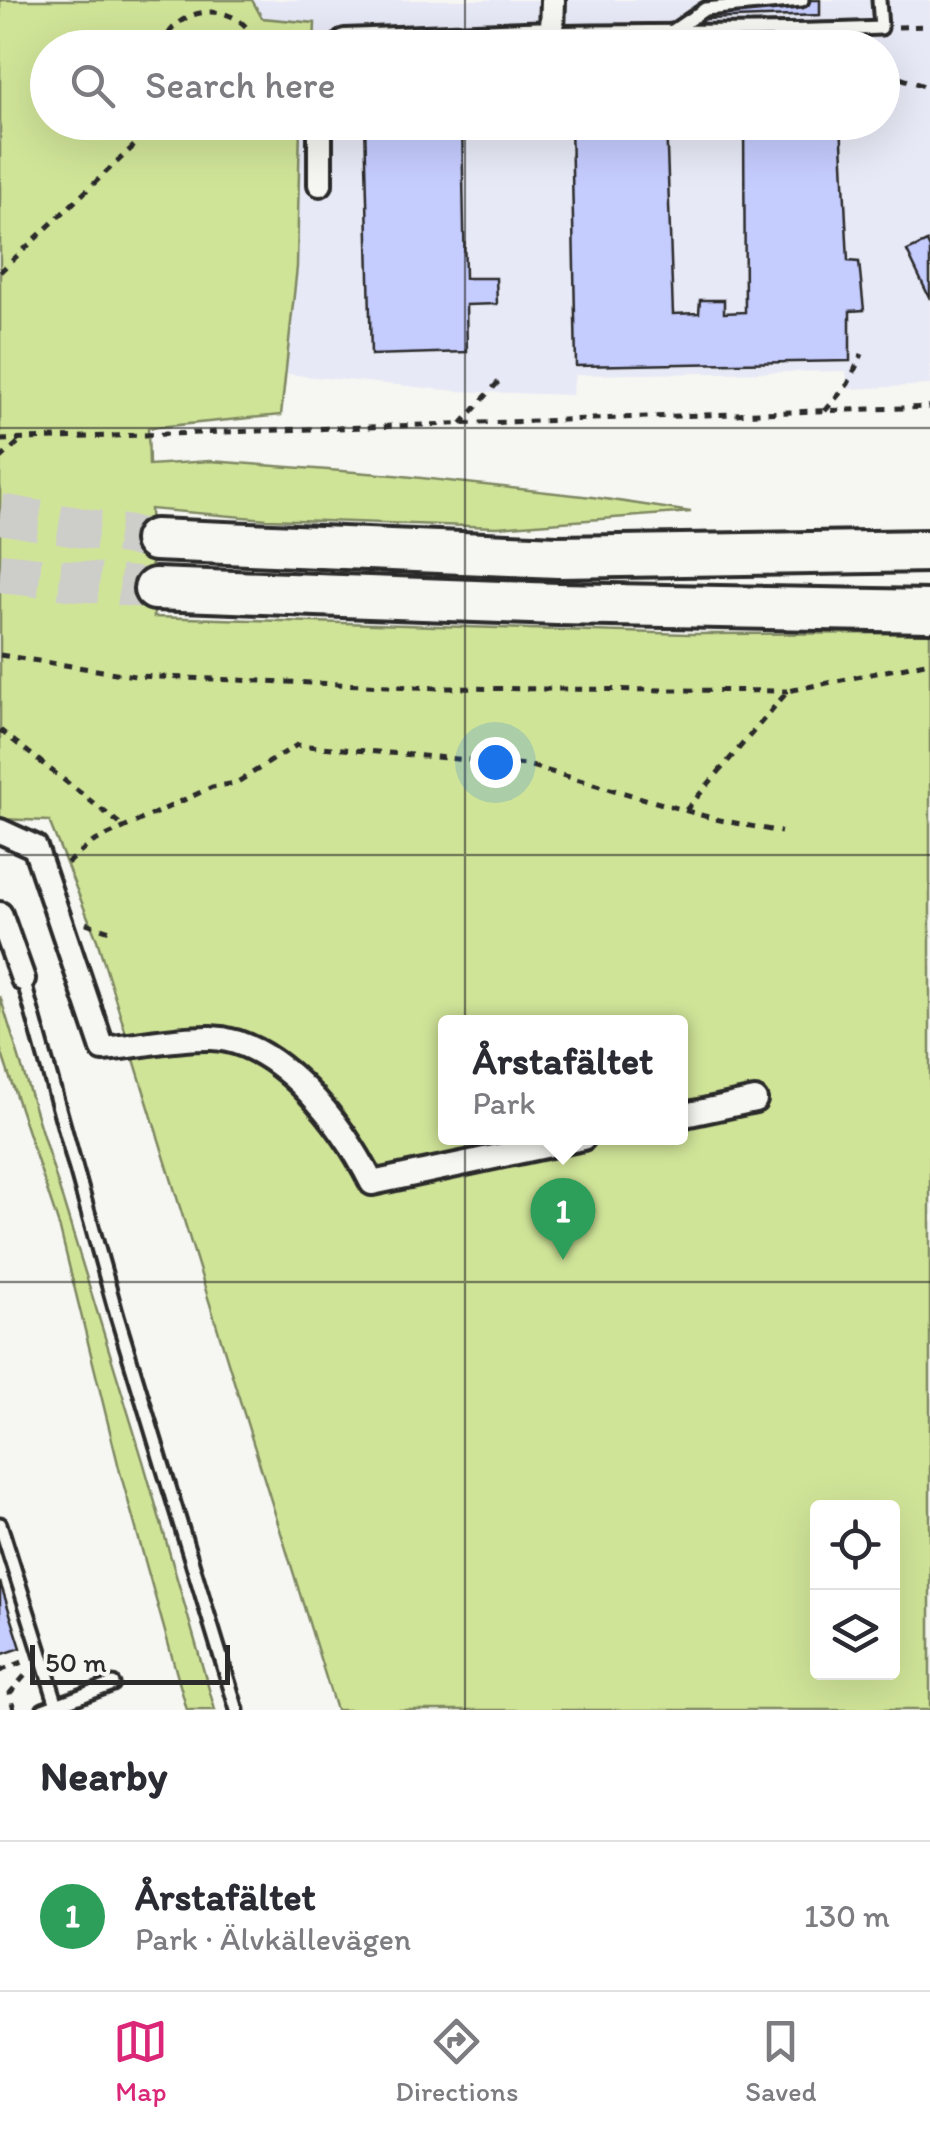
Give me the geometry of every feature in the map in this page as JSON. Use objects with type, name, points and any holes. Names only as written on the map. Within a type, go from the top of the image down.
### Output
[{"type":"highway","points":[[154,540],[558,557],[930,551]]},
{"type":"highway","points":[[155,589],[557,604],[930,612]]},
{"type":"street","points":[[552,30],[553,0]]},
{"type":"street","points":[[320,140],[320,184]]},
{"type":"street","points":[[0,831],[35,847],[102,1049],[212,1038],[245,1045],[273,1062],[327,1113],[372,1183],[549,1145]]},
{"type":"street","points":[[0,914],[23,979]]},
{"type":"street","points":[[688,1114],[755,1100]]},
{"type":"lane","points":[[674,30],[705,9],[802,0]]},
{"type":"lane","points":[[845,30],[881,28],[879,0]]},
{"type":"lane","points":[[23,979],[117,1316],[237,1710]]},
{"type":"lane","points":[[0,1524],[56,1702]]},
{"type":"lane","points":[[43,1710],[113,1684]]},
{"type":"path","points":[[169,30],[181,18],[213,5],[236,11],[250,30]]},
{"type":"path","points":[[881,28],[930,26]]},
{"type":"path","points":[[900,78],[930,88]]},
{"type":"path","points":[[0,272],[138,140]]},
{"type":"path","points":[[824,411],[848,384],[862,354]]},
{"type":"path","points":[[462,424],[501,378]]},
{"type":"path","points":[[0,440],[930,407]]},
{"type":"path","points":[[0,459],[22,439]]},
{"type":"path","points":[[0,655],[135,676],[440,688],[788,691],[930,662]]},
{"type":"path","points":[[685,811],[788,691]]},
{"type":"path","points":[[0,730],[124,827]]},
{"type":"path","points":[[69,879],[67,862],[93,842],[212,787],[236,783],[298,745],[526,766],[685,811],[781,832]]},
{"type":"path","points":[[80,920],[116,933]]},
{"type":"path","points":[[0,1671],[42,1655]]},
{"type":"path","points":[[14,1710],[10,1693],[42,1655]]},
{"type":"shaded area","points":[[252,0],[930,0],[930,385],[848,389],[846,371],[575,375],[572,395],[457,391],[286,374],[297,267],[300,140],[900,140],[900,30],[315,30],[315,23],[262,18]]},
{"type":"green space","points":[[0,0],[252,0],[262,18],[315,23],[315,30],[30,30],[30,140],[300,140],[297,267],[281,415],[148,428],[149,465],[210,461],[394,475],[691,512],[497,527],[267,519],[150,509],[154,617],[688,634],[930,633],[930,1710],[336,1710],[97,940],[49,821],[0,819]]},
{"type":"green space","points":[[0,996],[215,1710],[187,1710],[120,1472],[60,1229],[0,1048]]},
{"type":"building","points":[[704,0],[820,0],[820,15],[706,19]]},
{"type":"building","points":[[365,140],[462,140],[465,278],[496,278],[497,304],[466,305],[467,352],[371,355]]},
{"type":"building","points":[[571,140],[667,140],[673,314],[699,313],[700,300],[724,300],[724,313],[745,312],[744,140],[842,140],[848,261],[859,262],[864,310],[850,311],[850,361],[576,366]]},
{"type":"building","points":[[927,242],[930,249],[930,299],[907,251]]},
{"type":"building","points":[[0,1582],[21,1648],[0,1655]]},
{"type":"tunnel","points":[[0,514],[155,540]]},
{"type":"tunnel","points":[[0,573],[155,589]]},
{"type":"place","name":"Årstafältet","points":[[563,1260]]}]
